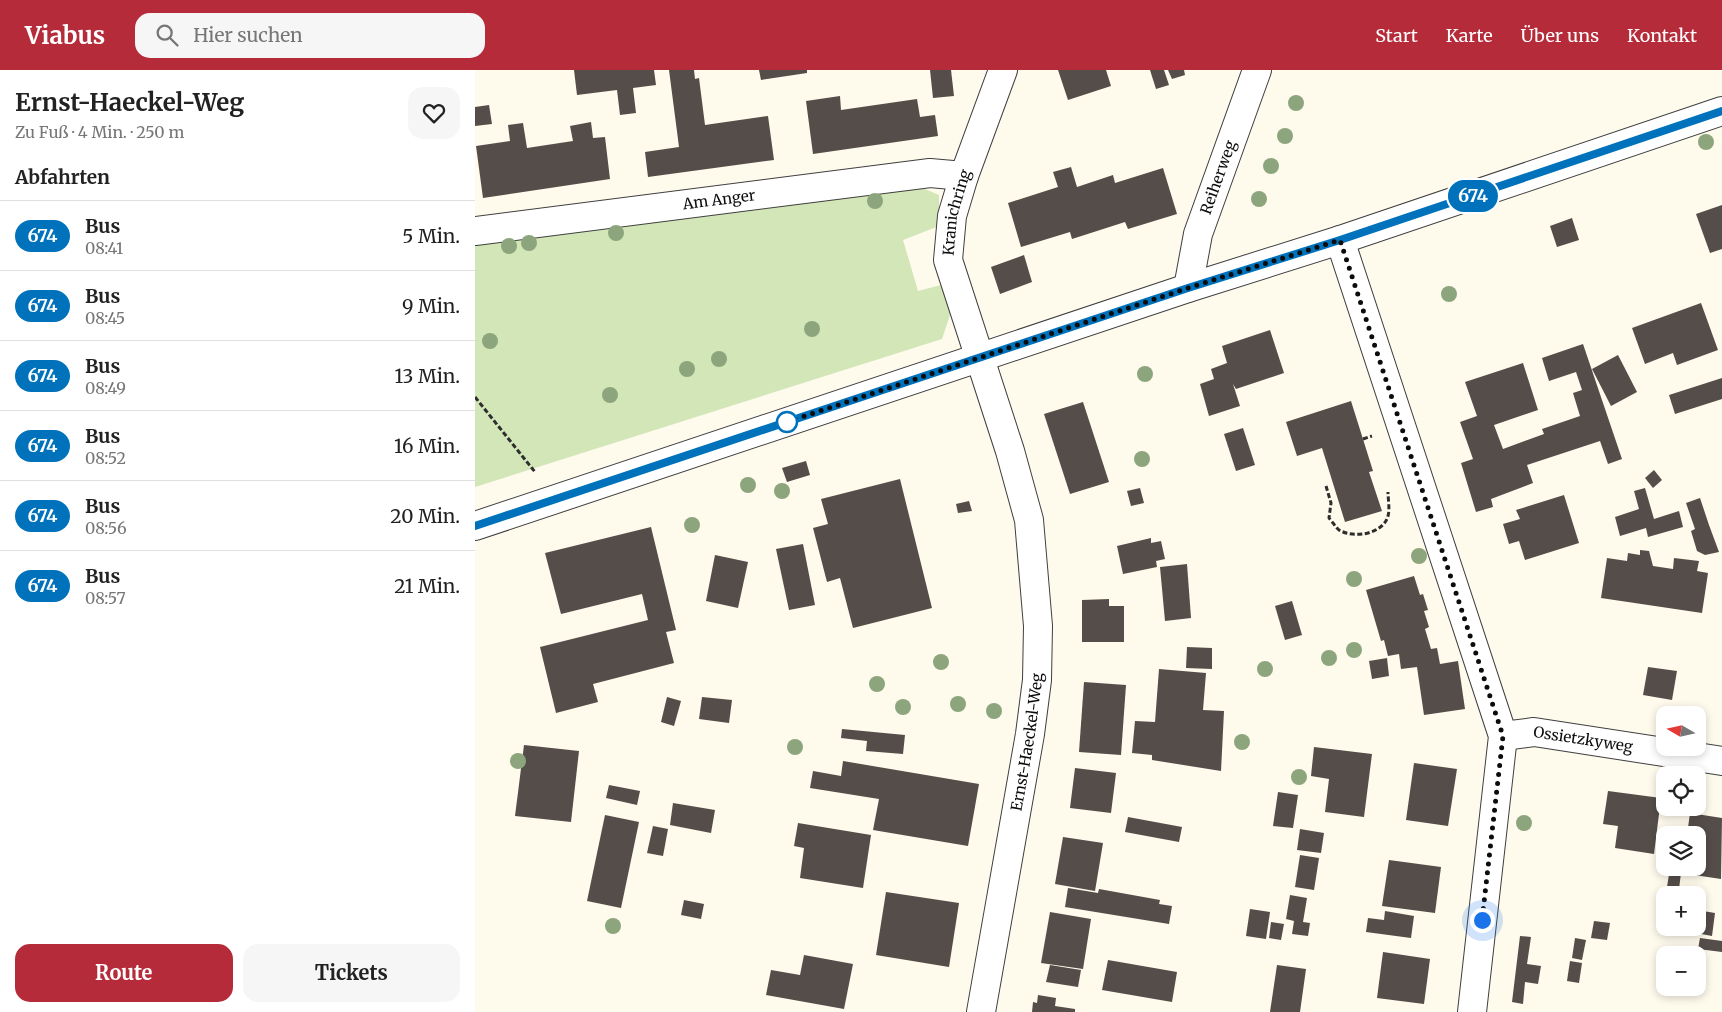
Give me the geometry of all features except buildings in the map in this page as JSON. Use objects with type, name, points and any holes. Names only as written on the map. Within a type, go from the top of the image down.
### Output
[{"type":"street","name":"Kranichring","points":[[980,358],[948,260],[952,216],[964,176],[1003,70]]},
{"type":"street","name":"Reiherweg","points":[[1188,288],[1197,234],[1257,70]]},
{"type":"street","points":[[475,526],[1188,288],[1340,240],[1722,111]]},
{"type":"street","name":"Am Anger","points":[[475,231],[930,173],[964,176]]},
{"type":"street","points":[[1340,240],[1503,736],[1472,1012]]},
{"type":"street","name":"Ernst-Haeckel-Weg","points":[[980,358],[1010,451],[1029,520],[1038,626],[1037,680],[1031,734],[981,1012]]},
{"type":"street","name":"Ossietzkyweg","points":[[1503,736],[1534,732],[1722,761]]},
{"type":"path","points":[[475,398],[558,499]]},
{"type":"path","points":[[1372,437],[1374,445]]},
{"type":"path","points":[[1326,486],[1331,503],[1329,518],[1339,530],[1352,534],[1368,534],[1380,528],[1388,517],[1388,487]]},
{"type":"green space","points":[[918,186],[939,195],[939,226],[903,240],[918,291],[941,285],[951,312],[942,339],[475,487],[475,241]]},
{"type":"bus line","name":"674","points":[[475,526],[1188,288],[1340,240],[1722,111]]},
{"type":"route","points":[[787,422],[1188,288],[1340,240],[1503,736],[1482,920]]}]
